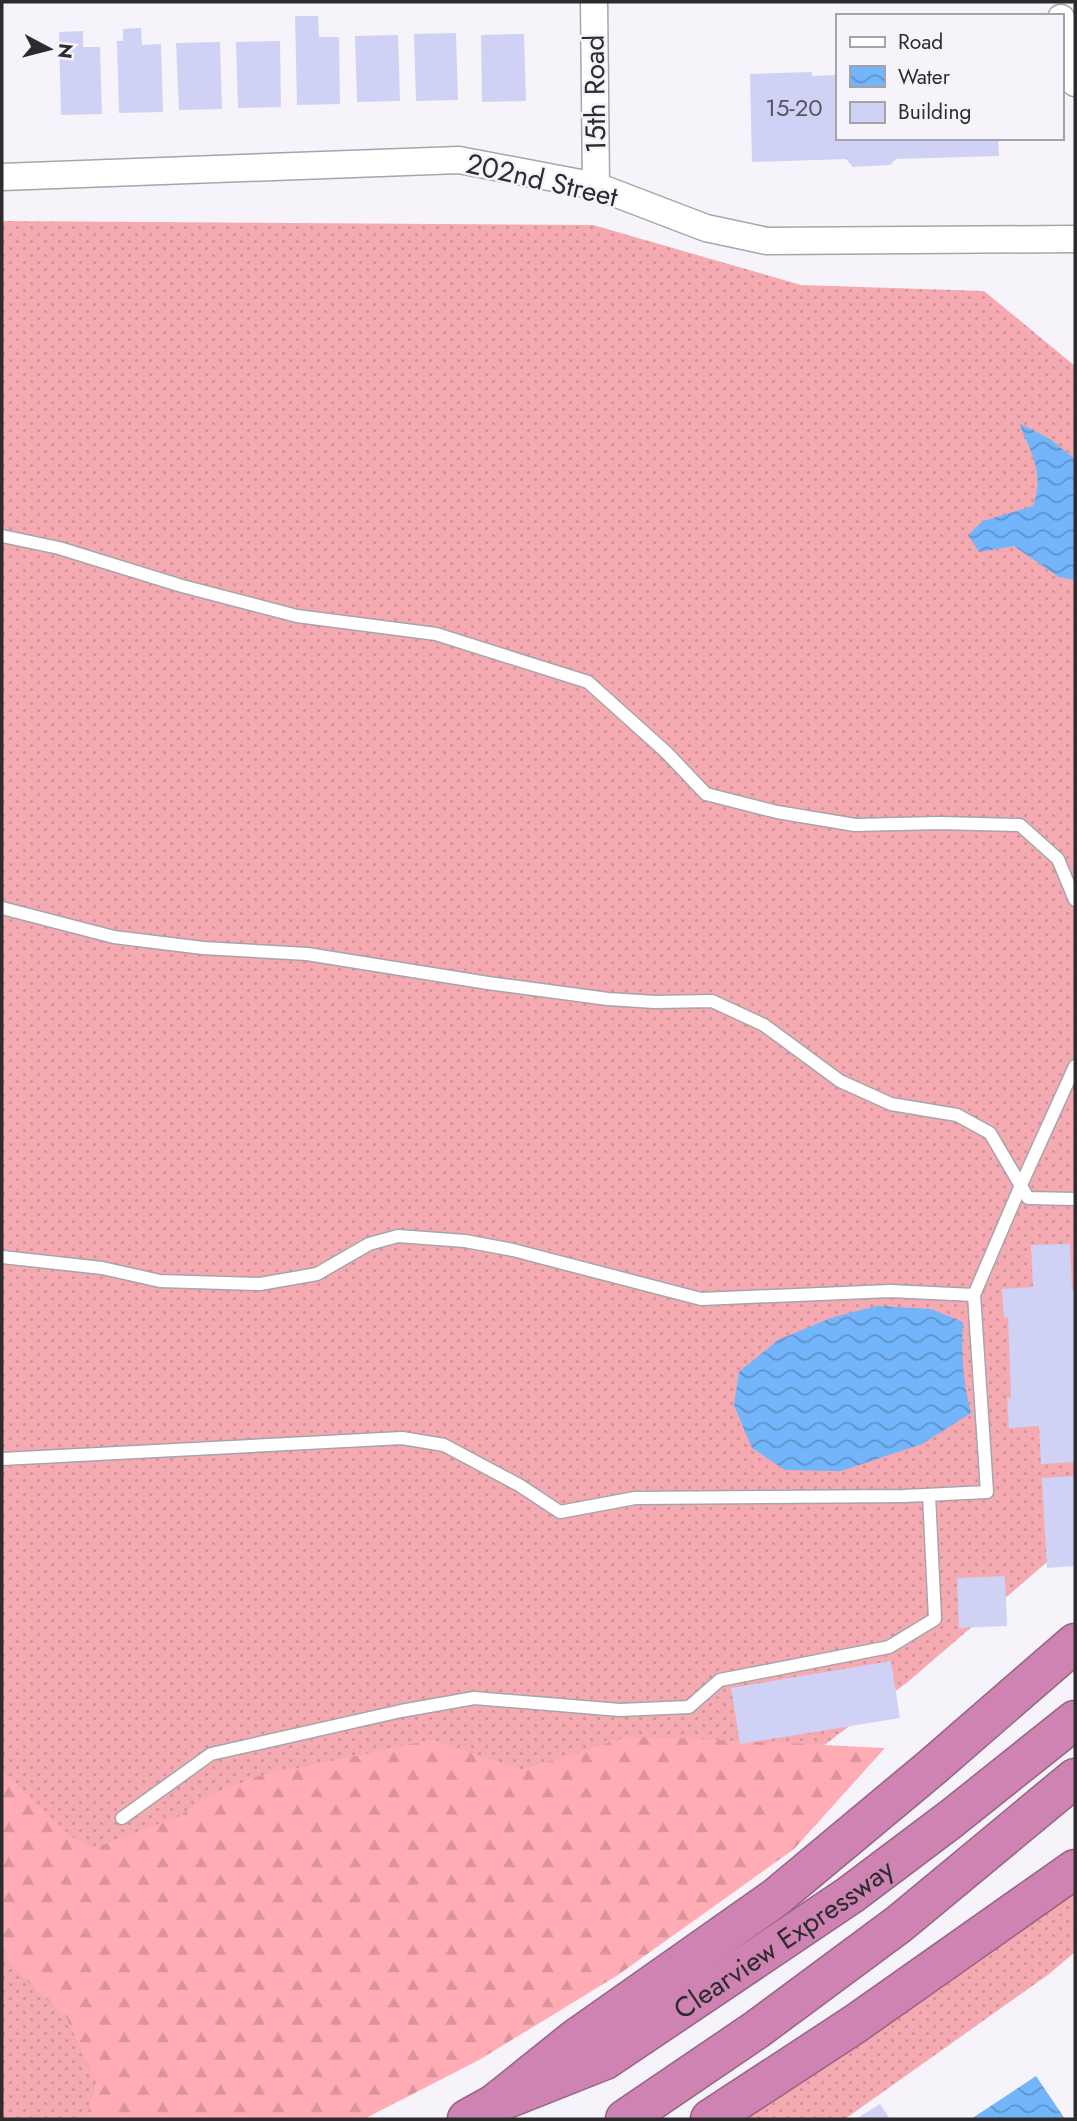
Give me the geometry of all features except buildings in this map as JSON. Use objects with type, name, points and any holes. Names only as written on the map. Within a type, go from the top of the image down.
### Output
[{"type":"highway","points":[[481,2112],[575,2039],[775,1898],[931,1769],[1075,1643]]},
{"type":"highway","name":"Clearview Expressway","points":[[481,2112],[606,2060],[850,1895],[1075,1720]]},
{"type":"highway","name":"Clearview Expressway","points":[[625,2119],[756,2030],[899,1924],[1075,1778]]},
{"type":"highway","points":[[710,2119],[855,2024],[1075,1869]]},
{"type":"street","name":"15th Road","points":[[594,2],[596,186]]},
{"type":"street","points":[[1063,26],[1075,83]]},
{"type":"street","name":"202nd Street","points":[[2,177],[459,160],[596,186],[706,228],[767,241],[1075,239]]},
{"type":"lane","points":[[2,536],[59,548],[182,586],[297,616],[436,634],[588,682],[667,751],[706,794],[777,812],[855,825],[1020,825],[1058,859],[1075,900]]},
{"type":"lane","points":[[2,908],[114,937],[203,948],[307,954],[608,999],[712,1001],[764,1025],[840,1081],[891,1104],[957,1115],[990,1133],[1028,1198],[1075,1199]]},
{"type":"lane","points":[[2,1459],[402,1438],[444,1445],[519,1485],[560,1512],[635,1498],[987,1492],[974,1295],[1075,1066]]},
{"type":"lane","points":[[2,1257],[102,1268],[160,1281],[260,1284],[317,1274],[369,1244],[398,1236],[465,1241],[513,1250],[701,1299],[890,1291],[974,1295]]},
{"type":"lane","points":[[122,1818],[211,1754],[388,1714],[474,1698],[620,1710],[689,1707],[720,1680],[889,1647],[934,1619],[929,1495]]},
{"type":"shaded area","points":[[2,221],[593,225],[801,285],[984,291],[1075,366],[1075,1538],[909,1681],[465,2017],[282,2119],[2,2119]]},
{"type":"shaded area","points":[[1075,1888],[1075,1952],[1049,1974],[845,2119],[742,2119]]},
{"type":"green space","points":[[627,1737],[885,1748],[794,1849],[618,1975],[479,2060],[364,2119],[86,2119],[96,2082],[66,2017],[18,1973],[2,1946],[2,1771],[68,1834],[92,1849],[180,1816],[203,1799],[255,1777],[431,1740],[522,1770]]},
{"type":"water","points":[[1019,423],[1050,439],[1075,459],[1075,580],[1059,577],[1014,546],[979,552],[968,535],[983,521],[1033,506],[1038,483],[1037,473]]},
{"type":"water","points":[[876,1306],[931,1309],[963,1322],[963,1368],[971,1413],[922,1444],[841,1471],[785,1470],[752,1448],[734,1405],[739,1372],[778,1340],[831,1318]]},
{"type":"water","points":[[1036,2076],[1065,2119],[971,2119]]}]
